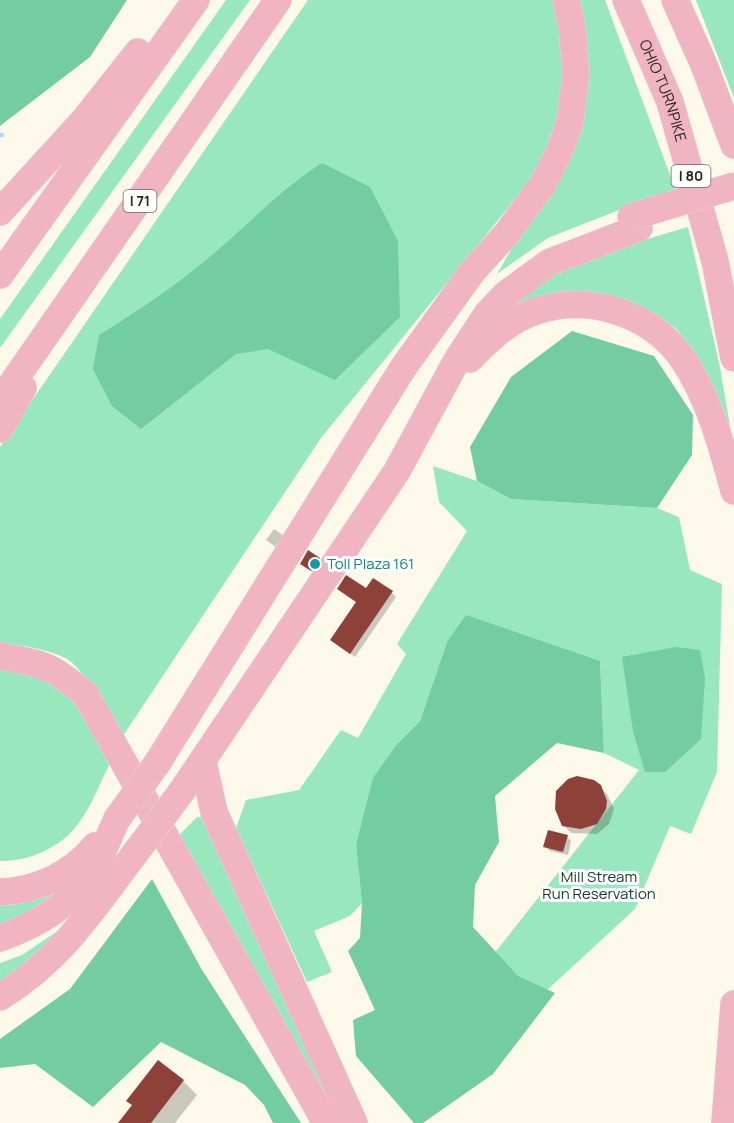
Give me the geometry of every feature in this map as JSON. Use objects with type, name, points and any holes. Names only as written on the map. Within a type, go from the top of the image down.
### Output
[{"type":"highway","points":[[0,212],[85,119],[144,44],[195,0]]},
{"type":"highway","points":[[0,275],[195,0]]},
{"type":"highway","name":"I 71","points":[[0,401],[278,0]]},
{"type":"highway","points":[[0,892],[15,892],[66,873],[81,862],[117,819],[158,762],[403,368],[472,272],[515,223],[543,184],[560,150],[570,122],[576,75],[572,26],[566,0]]},
{"type":"highway","name":"OHIO TURNPIKE","points":[[626,0],[670,102],[715,261],[734,358]]},
{"type":"highway","points":[[675,0],[704,65],[734,144]]},
{"type":"highway","points":[[0,997],[25,982],[71,939],[203,762],[397,471],[473,334],[506,294],[550,262],[635,223],[734,186]]},
{"type":"highway","points":[[403,368],[457,329],[501,281],[553,248],[635,223],[734,199]]},
{"type":"highway","points":[[0,429],[79,290]]},
{"type":"highway","points":[[444,386],[487,342],[509,324],[535,311],[563,305],[593,304],[623,313],[651,326],[680,356],[699,389],[724,453],[734,491]]},
{"type":"highway","points":[[0,656],[39,662],[65,677],[86,695],[326,1123]]},
{"type":"highway","points":[[203,762],[214,812],[354,1123]]},
{"type":"highway","points":[[0,873],[16,873],[44,864],[117,819]]},
{"type":"highway","points":[[0,938],[24,929],[73,896],[88,878],[117,819]]},
{"type":"highway","points":[[0,953],[41,939],[126,865]]},
{"type":"highway","points":[[725,1123],[734,1004]]},
{"type":"green space","points":[[0,0],[127,0],[90,57],[0,126]]},
{"type":"green space","points":[[226,0],[250,0],[0,348],[0,319]]},
{"type":"green space","points":[[308,0],[553,0],[564,48],[565,116],[542,166],[321,438],[121,739],[96,694],[72,663],[59,655],[42,650],[24,646],[0,645],[0,447]]},
{"type":"green space","points":[[574,0],[605,0],[676,191],[632,205],[548,238],[497,274],[546,189],[572,151]]},
{"type":"green space","points":[[696,0],[734,0],[734,98]]},
{"type":"green space","points":[[322,163],[370,187],[398,241],[400,317],[335,380],[268,349],[236,354],[141,429],[112,406],[93,369],[99,335],[185,277],[279,195]]},
{"type":"green space","points":[[688,227],[720,367],[733,444],[696,357],[679,332],[661,318],[625,300],[588,292],[549,295],[511,306],[572,261]]},
{"type":"green space","points":[[572,331],[654,356],[693,415],[692,455],[657,508],[511,499],[477,481],[470,447],[511,377]]},
{"type":"green space","name":"Mill Stream Run Reservation","points":[[433,466],[477,481],[511,499],[657,508],[679,517],[690,570],[722,584],[717,772],[691,834],[670,826],[635,909],[467,1064],[430,1035],[639,770],[604,753],[600,661],[447,642],[420,721],[398,743],[356,845],[362,903],[350,916],[314,931],[332,972],[307,982],[236,828],[246,800],[299,790],[341,730],[358,738],[406,654],[397,644],[467,531],[439,502]]},
{"type":"green space","points":[[466,615],[600,661],[604,753],[557,743],[495,796],[499,842],[475,885],[473,927],[518,976],[555,993],[493,1074],[423,1123],[414,1123],[356,1056],[353,1020],[375,1010],[348,951],[360,938],[362,903],[356,845],[373,778],[398,743],[420,721],[447,642]]},
{"type":"green space","points":[[676,647],[700,650],[705,678],[701,739],[665,772],[645,772],[633,731],[622,657]]},
{"type":"green space","points":[[0,661],[14,663],[72,694],[111,762],[83,817],[63,840],[44,852],[11,861],[0,861]]},
{"type":"green space","points":[[197,817],[203,817],[347,1123],[334,1123],[177,837]]},
{"type":"green space","points":[[152,879],[202,970],[301,1123],[273,1123],[264,1105],[245,1085],[161,1042],[93,1107],[35,1064],[0,1068],[0,1039],[70,989]]},
{"type":"green space","points":[[48,886],[57,897],[0,927],[0,897]]},
{"type":"green space","points":[[62,928],[65,935],[0,986],[0,963],[22,955]]},
{"type":"building","points":[[308,550],[320,558],[311,571],[300,564]]},
{"type":"building","points":[[346,575],[366,588],[373,578],[393,591],[350,654],[330,640],[356,602],[337,589]]},
{"type":"building","points":[[577,776],[594,780],[601,785],[607,801],[606,809],[597,824],[581,829],[562,826],[555,809],[556,791],[568,779]]},
{"type":"building","points":[[548,830],[568,835],[563,852],[543,847]]},
{"type":"building","points":[[158,1060],[184,1080],[151,1123],[118,1123],[132,1105],[126,1101]]},
{"type":"place","name":"Toll Plaza 161","points":[[315,564]]}]
